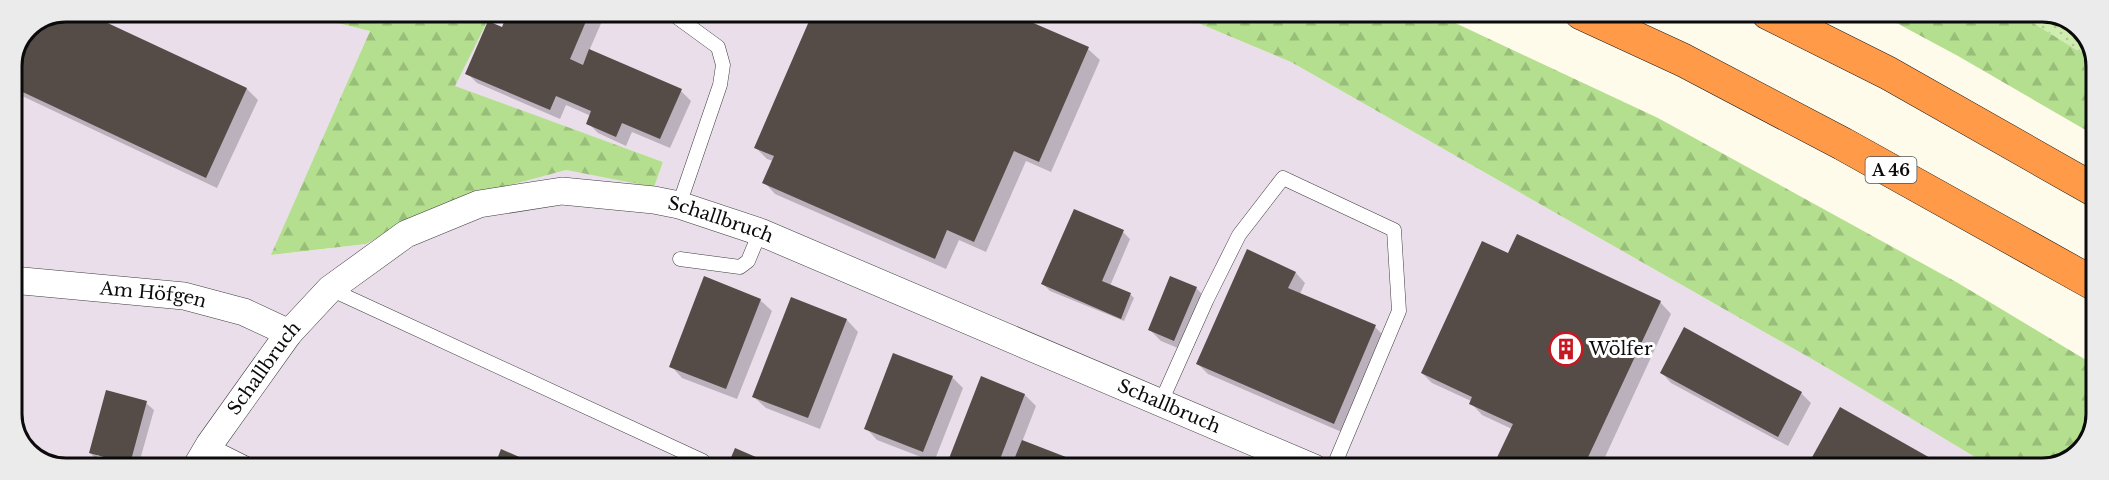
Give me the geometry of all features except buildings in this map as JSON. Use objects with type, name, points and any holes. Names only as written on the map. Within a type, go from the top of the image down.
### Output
[{"type":"highway","name":"A 46","points":[[1601,22],[1683,60],[1844,144],[2086,279]]},
{"type":"highway","points":[[1786,22],[1888,73],[2086,185]]},
{"type":"street","name":"Schallbruch","points":[[203,456],[289,333],[330,289],[406,234],[479,204],[562,190],[679,205],[760,232],[1291,458]]},
{"type":"street","name":"Am Höfgen","points":[[23,281],[184,296],[244,312],[289,333]]},
{"type":"lane","points":[[679,205],[720,85],[723,65],[718,47],[684,22]]},
{"type":"lane","points":[[1161,402],[1207,299],[1239,235],[1283,178],[1394,230],[1399,311],[1337,458]]},
{"type":"lane","points":[[680,259],[740,267],[748,261],[760,232]]},
{"type":"lane","points":[[330,289],[694,458]]},
{"type":"shaded area","points":[[66,22],[333,22],[370,31],[272,255],[366,244],[420,214],[470,196],[566,170],[654,186],[663,162],[454,86],[487,22],[1195,22],[1291,62],[1824,366],[1976,458],[58,457],[44,452],[33,443],[23,422],[23,58],[35,35],[49,26]]},
{"type":"green space","points":[[333,22],[487,22],[455,86],[663,162],[654,187],[566,170],[470,196],[420,214],[366,244],[271,255],[370,31]]},
{"type":"green space","points":[[1195,22],[1453,22],[1658,118],[1958,283],[2086,360],[2086,422],[2081,436],[2072,447],[2051,457],[1976,458],[1824,366],[1291,62]]},
{"type":"green space","points":[[1895,22],[2032,22],[2080,52],[2083,49],[2086,63],[2086,130]]},
{"type":"green space","points":[[2032,22],[2051,23],[2065,28],[2081,44],[2083,49],[2080,52]]},
{"type":"place","name":"Wölfer","points":[[1566,349]]}]
